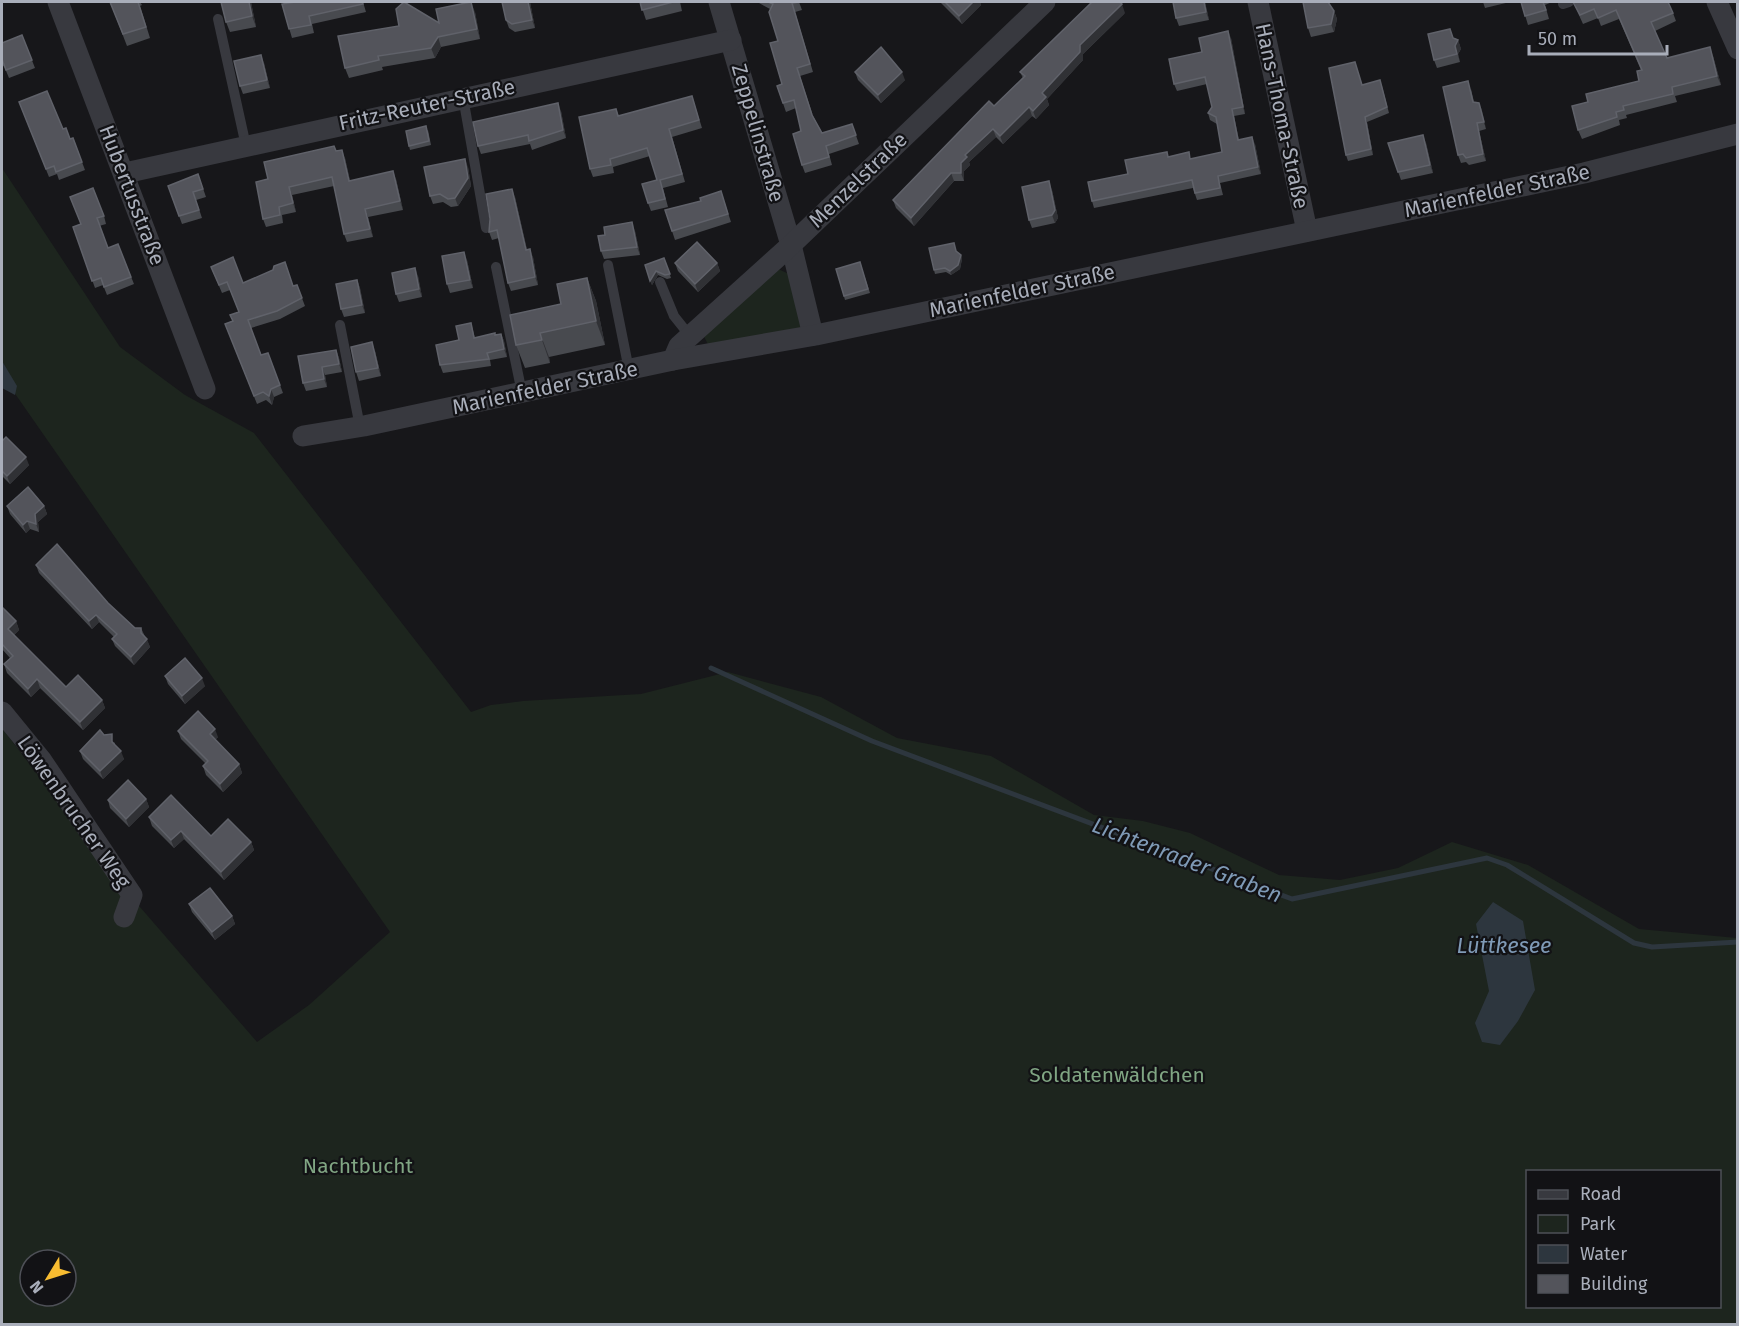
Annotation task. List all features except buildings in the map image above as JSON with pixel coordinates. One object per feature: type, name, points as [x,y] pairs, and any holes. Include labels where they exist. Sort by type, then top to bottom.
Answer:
[{"type":"street","name":"Hubertusstraße","points":[[58,2],[205,389]]},
{"type":"street","name":"Zeppelinstraße","points":[[719,2],[791,245],[813,335]]},
{"type":"street","name":"Menzelstraße","points":[[673,360],[679,346],[791,245],[1045,2]]},
{"type":"street","name":"Hans-Thoma-Straße","points":[[1258,2],[1307,231]]},
{"type":"street","points":[[1717,2],[1737,49]]},
{"type":"street","name":"Fritz-Reuter-Straße","points":[[124,173],[731,40]]},
{"type":"street","name":"Marienfelder Straße","points":[[303,436],[360,427],[673,360],[813,335],[1584,173],[1737,134]]},
{"type":"street","name":"Löwenbrucher Weg","points":[[2,712],[42,761],[132,896],[124,917]]},
{"type":"lane","points":[[219,19],[246,146]]},
{"type":"lane","points":[[463,97],[486,228]]},
{"type":"lane","points":[[608,265],[629,370]]},
{"type":"lane","points":[[496,267],[522,393]]},
{"type":"lane","points":[[660,282],[674,316],[690,336]]},
{"type":"lane","points":[[340,325],[360,427]]},
{"type":"green space","points":[[2,168],[120,347],[185,395],[254,433],[471,712],[491,705],[523,701],[641,694],[728,672],[821,697],[897,738],[991,756],[1094,815],[1143,821],[1190,833],[1279,875],[1340,880],[1398,868],[1452,842],[1528,865],[1639,929],[1737,938],[1737,1324],[2,1324],[2,728],[127,892],[257,1042],[309,1005],[390,932],[2,375]]},
{"type":"green space","points":[[776,268],[789,274],[803,330],[710,348],[702,333]]},
{"type":"water","points":[[2,361],[17,386],[15,395],[2,388]]},
{"type":"water","name":"Lüttkesee","points":[[1493,902],[1523,921],[1535,990],[1518,1021],[1500,1045],[1482,1042],[1475,1023],[1489,991],[1476,924]]},
{"type":"waterway","name":"Lichtenrader Graben","points":[[711,668],[872,741],[1292,899],[1487,858],[1507,865],[1634,943],[1652,947],[1738,942]]},
{"type":"park label","name":"Soldatenwäldchen","points":[[1117,1075]]},
{"type":"park label","name":"Nachtbucht","points":[[358,1166]]}]
